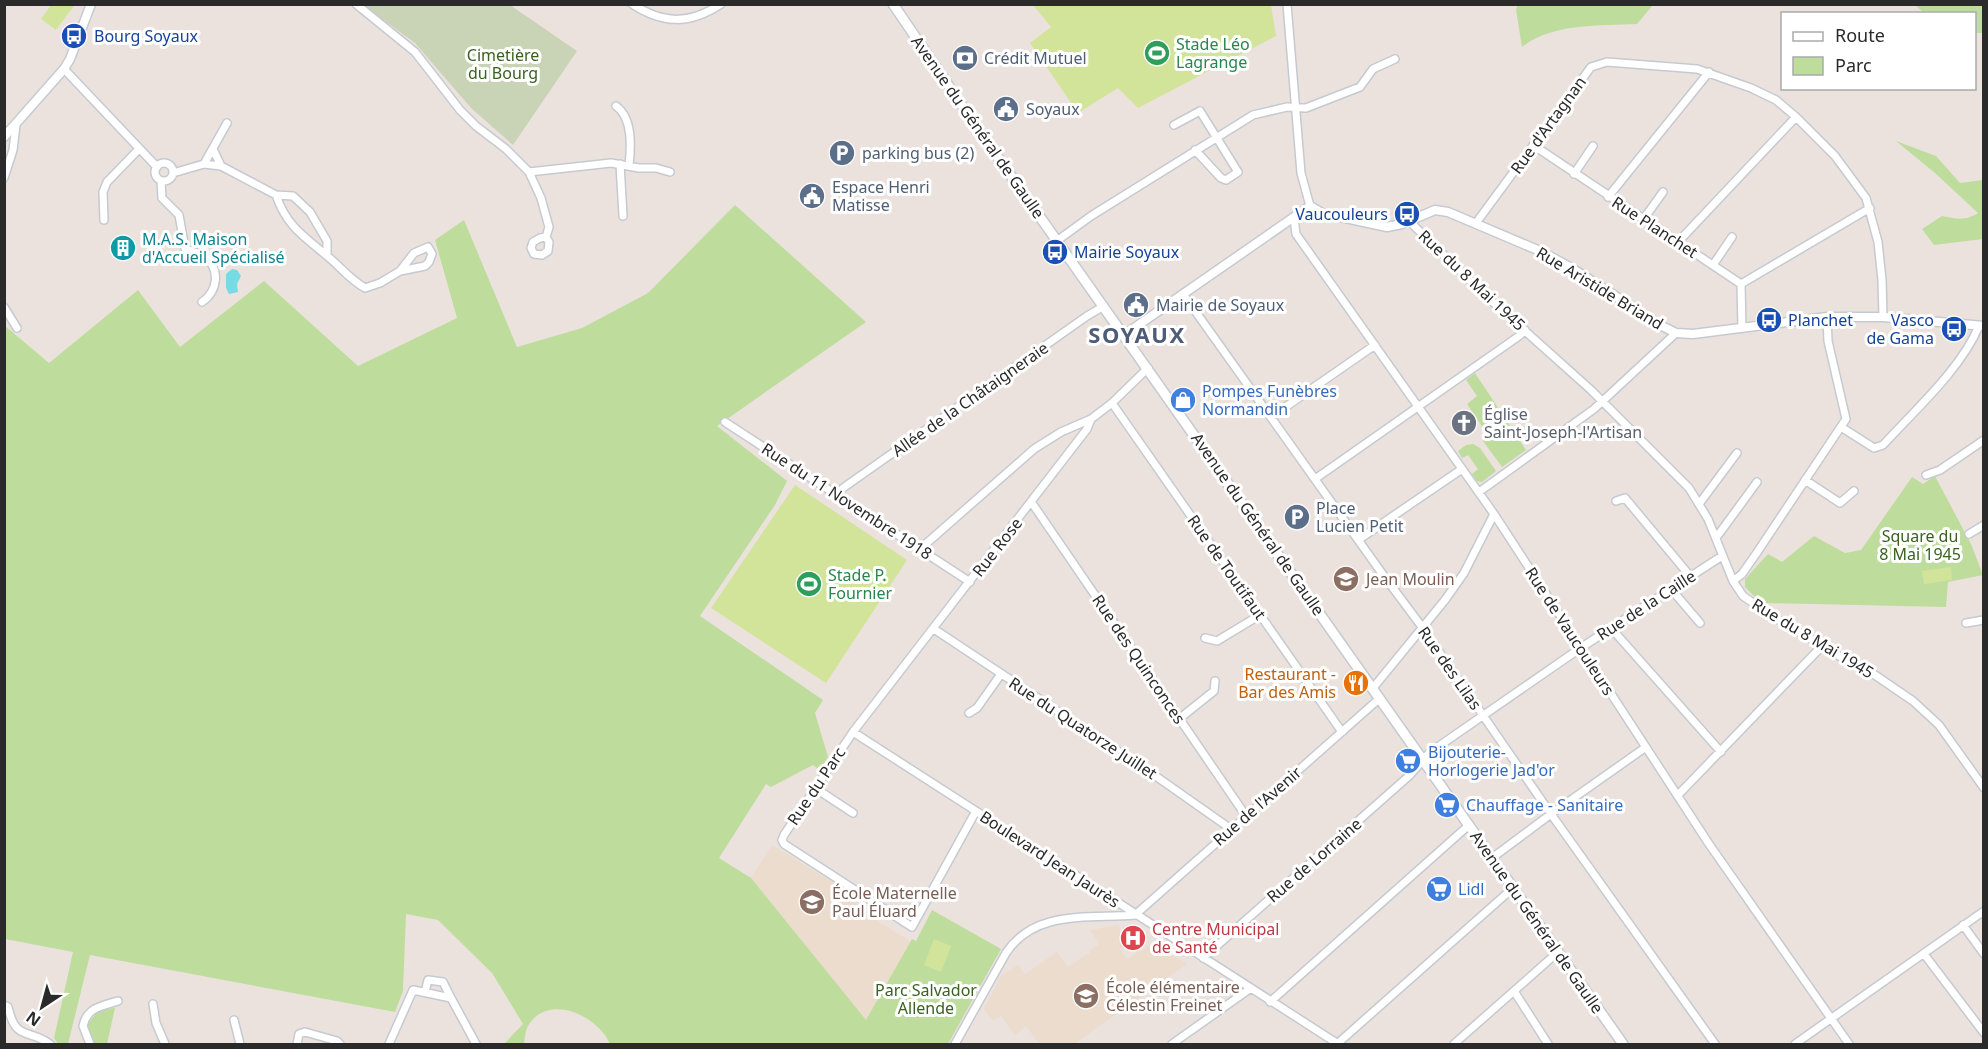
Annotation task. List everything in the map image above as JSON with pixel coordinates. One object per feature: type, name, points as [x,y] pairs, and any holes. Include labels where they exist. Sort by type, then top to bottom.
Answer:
[{"type":"main road","name":"Avenue du Général de Gaulle","points":[[893,4],[978,129],[1623,1044]]},
{"type":"street","points":[[4,137],[64,69],[91,4]]},
{"type":"street","points":[[356,4],[415,52],[460,110],[529,172],[541,198],[549,227],[546,237]]},
{"type":"street","points":[[632,4],[651,15],[673,21],[704,14],[721,4]]},
{"type":"street","points":[[1124,335],[1310,206],[1301,173],[1287,4]]},
{"type":"street","points":[[1058,240],[1091,216],[1253,115],[1268,110],[1306,108],[1360,87],[1373,69],[1395,59]]},
{"type":"street","name":"Rue d'Artagnan","points":[[1476,223],[1590,68],[1607,62],[1697,69],[1751,88],[1776,100],[1796,117],[1848,172],[1866,198],[1878,242],[1882,280],[1882,317]]},
{"type":"street","points":[[64,69],[157,167]]},
{"type":"street","points":[[1608,197],[1709,72]]},
{"type":"street","points":[[616,106],[627,118],[629,166]]},
{"type":"street","points":[[1174,126],[1200,111],[1238,172],[1226,180],[1221,178],[1195,150]]},
{"type":"street","points":[[1678,242],[1796,117]]},
{"type":"street","points":[[204,164],[227,123]]},
{"type":"street","points":[[4,178],[14,150],[16,125]]},
{"type":"street","name":"Rue Planchet","points":[[1533,146],[1741,284]]},
{"type":"street","points":[[1574,174],[1593,146]]},
{"type":"street","points":[[104,220],[103,192],[107,182],[139,149]]},
{"type":"street","points":[[213,149],[221,166]]},
{"type":"street","points":[[174,173],[172,167],[167,163],[161,163],[157,167],[156,175],[161,181],[162,198],[179,215],[185,249],[202,255],[210,262],[215,273],[215,287],[210,296],[202,302]]},
{"type":"street","points":[[161,181],[169,180],[174,173],[204,164],[221,166],[276,195],[293,196],[310,212],[327,241],[327,255]]},
{"type":"street","points":[[529,172],[596,164],[620,164],[670,172]]},
{"type":"street","points":[[620,164],[623,216]]},
{"type":"street","points":[[1643,220],[1663,192]]},
{"type":"street","points":[[276,195],[280,207],[305,240],[327,255],[350,280],[364,288],[380,283],[400,271]]},
{"type":"street","name":"Rue Aristide Briand","points":[[1310,206],[1322,213],[1387,227],[1395,227],[1435,210],[1448,212],[1540,251],[1676,333],[1693,334],[1827,317],[1882,317],[1981,326]]},
{"type":"street","points":[[1742,328],[1741,284],[1870,208]]},
{"type":"street","name":"Rue de Vaucouleurs","points":[[1294,217],[1296,234],[1479,492],[1709,844],[1849,1044]]},
{"type":"street","name":"Rue du 8 Mai 1945","points":[[1409,221],[1486,296],[1602,402],[1689,488],[1716,538],[1733,581],[1743,596],[1772,616],[1872,673],[1913,701],[1939,725],[1983,788]]},
{"type":"street","points":[[1713,265],[1732,237]]},
{"type":"street","name":"Rue des Lilas","points":[[1183,294],[1422,627],[1714,1044]]},
{"type":"street","name":"Allée de la Châtaigneraie","points":[[838,495],[843,488],[965,401],[1104,306]]},
{"type":"street","points":[[4,307],[17,328]]},
{"type":"street","points":[[1733,581],[1742,574],[1846,419],[1828,341],[1827,317]]},
{"type":"street","points":[[1841,428],[1874,448],[1883,445],[1957,364],[1981,326]]},
{"type":"street","points":[[1315,479],[1525,330]]},
{"type":"street","points":[[1479,492],[1602,402],[1676,333]]},
{"type":"street","points":[[1271,417],[1375,345]]},
{"type":"street","name":"Rue Rose","points":[[853,732],[1032,503],[1088,429],[1091,419],[1112,403],[1140,373],[1148,368]]},
{"type":"street","name":"Rue de Toutifaut","points":[[1112,403],[1342,732]]},
{"type":"street","points":[[920,549],[1034,449],[1060,432],[1091,419]]},
{"type":"street","name":"Rue du 11 Novembre 1918","points":[[725,422],[970,582]]},
{"type":"street","points":[[1926,475],[1940,470],[1983,441]]},
{"type":"street","points":[[1699,504],[1737,453]]},
{"type":"street","points":[[1358,540],[1462,469]]},
{"type":"street","points":[[1805,480],[1840,503],[1854,491]]},
{"type":"street","points":[[1716,538],[1757,482]]},
{"type":"street","points":[[1616,501],[1625,498],[1690,576]]},
{"type":"street","name":"Rue des Quinconces","points":[[1032,503],[1246,816]]},
{"type":"street","points":[[1373,688],[1445,600],[1464,573],[1494,514]]},
{"type":"street","points":[[1969,534],[1983,525]]},
{"type":"street","name":"Rue de la Caille","points":[[1424,760],[1429,753],[1611,628],[1722,556]]},
{"type":"street","points":[[1671,589],[1700,623]]},
{"type":"street","points":[[1205,638],[1217,641],[1260,615]]},
{"type":"street","points":[[1966,623],[1983,620]]},
{"type":"street","name":"Rue du Quatorze Juillet","points":[[934,628],[1231,829]]},
{"type":"street","points":[[1611,628],[1721,752]]},
{"type":"street","points":[[1678,795],[1823,645]]},
{"type":"street","points":[[969,713],[977,708],[1001,674]]},
{"type":"street","points":[[1179,719],[1214,691],[1215,681]]},
{"type":"street","name":"Rue de l'Avenir","points":[[1135,915],[1380,698]]},
{"type":"street","name":"Rue du Parc","points":[[853,732],[782,840],[784,844],[912,927],[976,811]]},
{"type":"street","name":"Boulevard Jean Jaurès","points":[[853,732],[1338,1044]]},
{"type":"street","points":[[1492,858],[1646,747]]},
{"type":"street","name":"Rue de Lorraine","points":[[1203,958],[1410,775],[1424,760]]},
{"type":"street","points":[[815,788],[853,813]]},
{"type":"street","points":[[1270,1002],[1469,825]]},
{"type":"street","points":[[1338,1044],[1513,888]]},
{"type":"street","points":[[1795,1044],[1983,911]]},
{"type":"street","points":[[956,1044],[1006,953],[1015,941],[1029,929],[1060,919],[1135,915]]},
{"type":"street","points":[[1963,926],[1983,954]]},
{"type":"street","points":[[1454,1044],[1558,952]]},
{"type":"street","points":[[1924,954],[1983,1033]]},
{"type":"street","points":[[425,992],[428,980],[443,982],[476,1044]]},
{"type":"street","points":[[1172,1044],[1251,988]]},
{"type":"street","points":[[389,1044],[413,990],[451,998]]},
{"type":"street","points":[[1514,991],[1548,1044]]},
{"type":"street","points":[[90,1044],[83,1026],[86,1017],[99,1005],[118,1001]]},
{"type":"street","points":[[153,1004],[156,1023],[165,1044]]},
{"type":"street","points":[[4,1005],[8,1007],[11,1020],[18,1030],[50,1044]]},
{"type":"street","points":[[234,1020],[240,1044]]},
{"type":"street","points":[[297,1044],[299,1034],[305,1032],[337,1041],[340,1044]]},
{"type":"shaded area","points":[[772,845],[853,895],[858,908],[911,942],[866,1021],[751,878]]},
{"type":"shaded area","points":[[1119,925],[1123,946],[1120,949],[1127,959],[1136,953],[1132,948],[1135,946],[1140,952],[1152,943],[1187,964],[1074,1044],[1039,1044],[1026,1026],[1015,1035],[1001,1016],[993,1021],[984,1009],[1001,976],[1018,965],[1025,974],[1057,952],[1068,967],[1099,944],[1090,930]]},
{"type":"green space","points":[[1518,4],[1653,5],[1637,24],[1562,30],[1534,39],[1522,47],[1516,10]]},
{"type":"green space","points":[[51,5],[73,5],[56,30],[41,19]]},
{"type":"green space","name":"Cimetière du Bourg","points":[[363,5],[510,5],[577,51],[513,145],[471,108],[415,43]]},
{"type":"green space","points":[[1033,5],[1271,5],[1276,36],[1138,108],[1118,88],[1078,113],[1030,43],[1051,27]]},
{"type":"green space","points":[[1915,5],[1983,5],[1983,33],[1976,33],[1976,12],[1923,12]]},
{"type":"green space","points":[[1896,141],[1936,156],[1960,183],[1983,180],[1983,239],[1934,245],[1922,229],[1942,216],[1961,219],[1978,213]]},
{"type":"green space","name":"Parc Salvador Allende","points":[[735,205],[866,322],[717,426],[787,481],[775,505],[700,616],[823,700],[815,713],[828,757],[820,770],[813,765],[771,787],[766,784],[719,858],[751,878],[866,1020],[912,939],[916,941],[932,910],[1001,949],[948,1044],[610,1044],[604,1034],[584,1017],[560,1009],[537,1016],[527,1028],[524,1044],[504,1044],[523,1024],[492,973],[438,920],[406,914],[403,991],[395,1012],[90,955],[68,1044],[58,1044],[54,1038],[73,952],[5,939],[4,325],[49,363],[138,290],[180,347],[264,281],[358,366],[457,318],[435,240],[464,220],[517,347],[582,328],[648,293]]},
{"type":"green space","points":[[1475,373],[1526,450],[1502,467],[1483,441],[1486,432],[1467,404],[1477,396],[1466,380]]},
{"type":"green space","points":[[1473,444],[1480,448],[1496,471],[1482,482],[1477,481],[1472,474],[1478,469],[1468,455],[1462,458],[1458,451],[1466,445]]},
{"type":"green space","name":"Square du 8 Mai 1945","points":[[1935,476],[1971,544],[1983,575],[1948,582],[1946,607],[1761,603],[1745,587],[1745,579],[1768,554],[1782,562],[1814,536],[1845,553],[1861,550],[1912,477],[1923,484]]},
{"type":"green space","name":"Stade P. Fournier","points":[[795,485],[907,560],[826,683],[711,608]]},
{"type":"green space","points":[[1951,567],[1952,580],[1924,584],[1922,571]]},
{"type":"green space","points":[[934,939],[951,946],[941,972],[924,965]]},
{"type":"green space","points":[[115,1008],[107,1044],[94,1044],[85,1027],[100,1009]]},
{"type":"water","points":[[232,269],[237,270],[241,276],[237,284],[238,292],[229,294],[226,288],[226,274]]},
{"type":"place","name":"Bourg Soyaux","points":[[74,36]]},
{"type":"place","name":"Stade Léo Lagrange","points":[[1157,53]]},
{"type":"place","name":"Crédit Mutuel","points":[[965,58]]},
{"type":"place","name":"Soyaux","points":[[1006,109]]},
{"type":"place","name":"parking bus (2)","points":[[842,153]]},
{"type":"place","name":"Espace Henri Matisse","points":[[812,196]]},
{"type":"place","name":"Vaucouleurs","points":[[1407,214]]},
{"type":"place","name":"M.A.S. Maison d'Accueil Spécialisé","points":[[123,248]]},
{"type":"place","name":"Mairie Soyaux","points":[[1055,252]]},
{"type":"place","name":"Mairie de Soyaux","points":[[1136,305]]},
{"type":"place","name":"Planchet","points":[[1769,320]]},
{"type":"place","name":"Vasco de Gama","points":[[1954,329]]},
{"type":"place","name":"Pompes Funèbres Normandin","points":[[1183,400]]},
{"type":"place","name":"Église Saint-Joseph-l'Artisan","points":[[1464,423]]},
{"type":"place","name":"Place Lucien Petit","points":[[1297,517]]},
{"type":"place","name":"Jean Moulin","points":[[1346,579]]},
{"type":"place","name":"Stade P. Fournier","points":[[809,584]]},
{"type":"place","name":"Restaurant - Bar des Amis","points":[[1356,683]]},
{"type":"place","name":"Bijouterie- Horlogerie Jad'or","points":[[1408,761]]},
{"type":"place","name":"Chauffage - Sanitaire","points":[[1447,805]]},
{"type":"place","name":"Lidl","points":[[1439,889]]},
{"type":"place","name":"École Maternelle Paul Éluard","points":[[812,902]]},
{"type":"place","name":"Centre Municipal de Santé","points":[[1133,938]]},
{"type":"place","name":"École élémentaire Célestin Freinet","points":[[1086,996]]},
{"type":"district","name":"SOYAUX","points":[[1137,335]]}]
